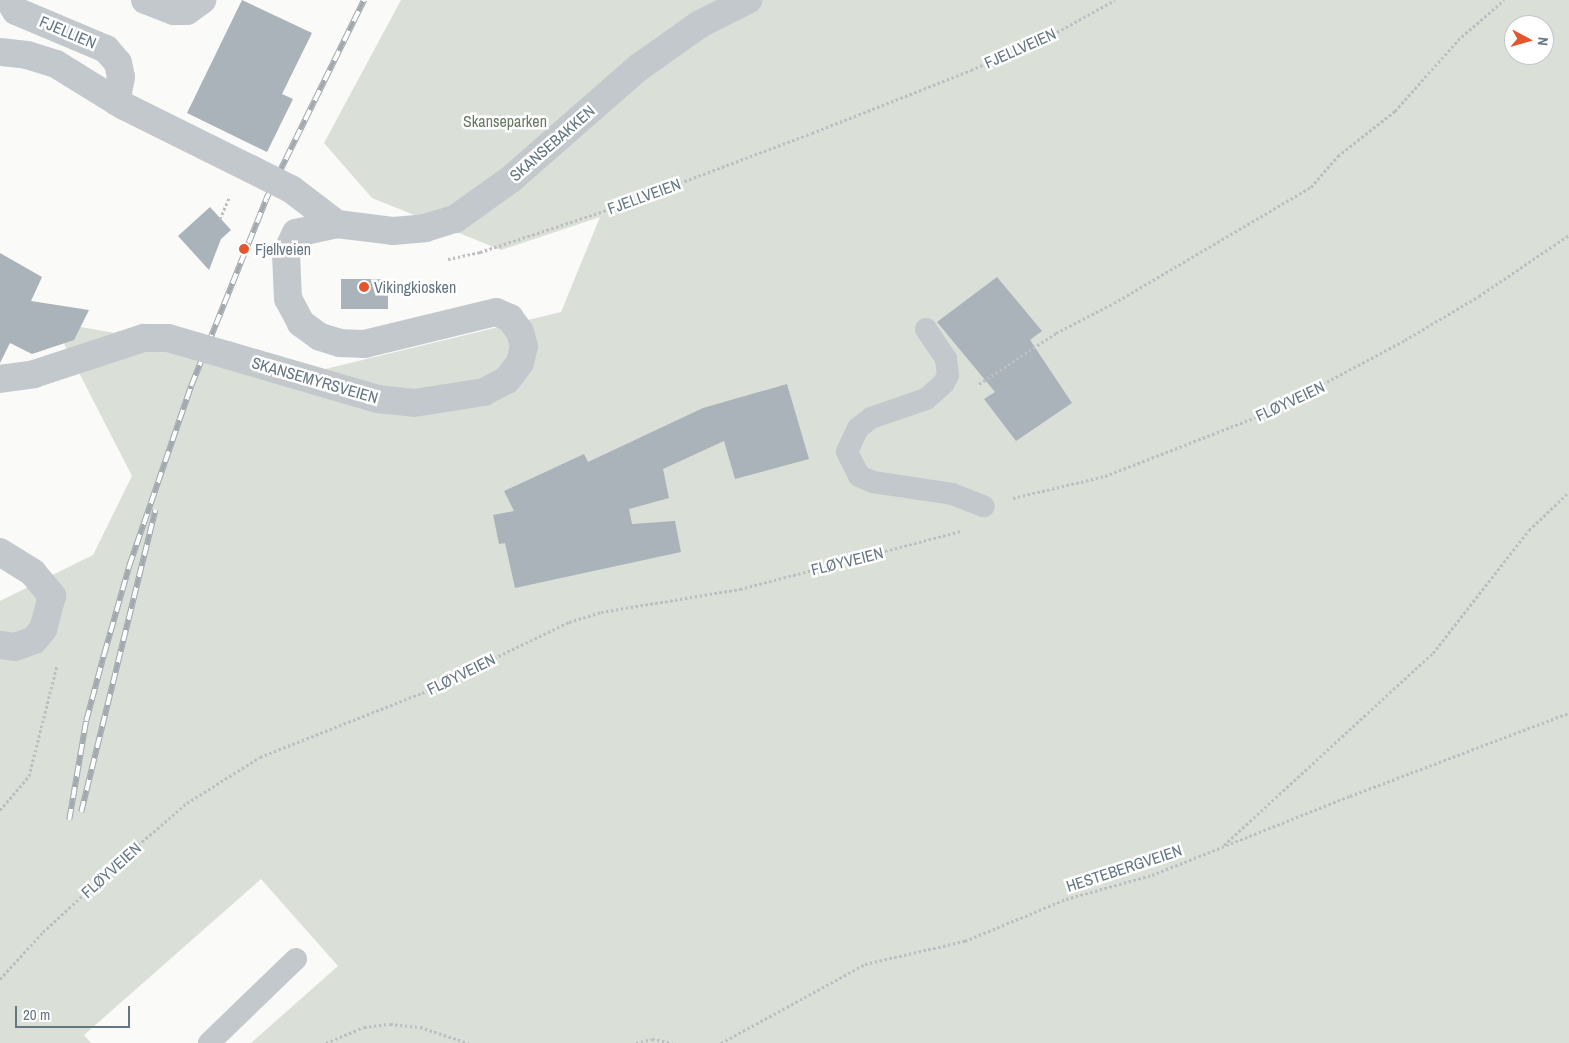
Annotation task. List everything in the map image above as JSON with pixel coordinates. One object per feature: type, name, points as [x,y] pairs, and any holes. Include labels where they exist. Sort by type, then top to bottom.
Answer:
[{"type":"street","name":"FJELLIEN","points":[[9,0],[16,11],[106,49],[118,63],[121,77],[116,102]]},
{"type":"street","points":[[145,0],[174,11],[187,11],[202,0]]},
{"type":"street","name":"SKANSEBAKKEN","points":[[337,224],[393,231],[425,228],[455,219],[511,179],[638,68],[700,24],[748,0]]},
{"type":"street","points":[[0,52],[27,55],[56,64],[116,102],[291,189],[337,224]]},
{"type":"street","name":"SKANSEMYRSVEIEN","points":[[0,379],[34,374],[144,338],[168,338],[377,399],[414,403],[484,392],[507,380],[520,363],[524,346],[520,332],[510,318],[496,312],[365,344],[340,344],[320,337],[301,323],[288,299],[286,254],[296,233],[337,224]]},
{"type":"street","points":[[0,552],[33,573],[52,596],[43,630],[34,640],[15,647],[0,645]]},
{"type":"lane","points":[[926,329],[946,359],[948,375],[944,383],[926,399],[871,418],[858,428],[847,452],[859,476],[873,482],[952,494],[984,506]]},
{"type":"lane","points":[[209,1043],[296,959]]},
{"type":"path","name":"FJELLVEIEN","points":[[446,260],[480,252],[619,206],[821,130],[972,70],[1057,32],[1115,0]]},
{"type":"path","points":[[944,383],[966,388],[980,384],[1056,333],[1114,303],[1311,187],[1338,156],[1395,110],[1458,40],[1504,0]]},
{"type":"path","name":"FLØYVEIEN","points":[[0,979],[43,932],[144,840],[187,804],[260,757],[422,693],[577,620],[601,612],[740,589],[934,539],[970,528],[983,517],[984,506],[1105,476],[1274,410],[1414,335],[1479,296],[1569,235]]},
{"type":"path","points":[[1222,847],[1433,653],[1529,530],[1569,492]]},
{"type":"path","points":[[0,810],[30,776],[57,675],[58,658]]},
{"type":"path","name":"HESTEBERGVEIEN","points":[[721,1043],[865,964],[964,941],[1066,899],[1152,875],[1569,713]]},
{"type":"path","points":[[326,1043],[364,1026],[390,1024],[420,1027],[468,1043]]},
{"type":"path","points":[[636,1043],[652,1039],[674,1043]]},
{"type":"green space","name":"Skanseparken","points":[[401,0],[1569,0],[1569,1043],[251,1043],[338,966],[261,879],[84,1035],[91,1043],[0,1043],[0,601],[93,555],[132,476],[53,322],[321,370],[561,312],[600,217],[501,250],[372,198],[324,143]]},
{"type":"building","points":[[242,0],[312,33],[282,94],[293,99],[267,152],[187,113]]},
{"type":"building","name":"Fjellveien","points":[[210,207],[231,230],[221,239],[209,270],[178,236]]},
{"type":"building","points":[[0,253],[42,277],[31,301],[89,310],[74,340],[32,354],[10,343],[0,363]]},
{"type":"building","points":[[997,277],[1042,331],[1030,340],[1072,403],[1016,441],[984,399],[995,392],[937,322]]},
{"type":"building","points":[[341,279],[388,279],[388,309],[341,309]]},
{"type":"building","points":[[787,384],[809,459],[735,479],[724,441],[663,469],[669,498],[629,509],[632,524],[675,521],[681,552],[515,588],[505,543],[499,544],[493,515],[514,511],[504,491],[584,454],[588,462],[703,408]]},
{"type":"railway","points":[[69,820],[86,721],[104,654],[129,566],[191,386],[266,199],[364,0]]},
{"type":"railway","points":[[81,812],[155,510]]},
{"type":"place","name":"Fjellveien","points":[[244,249]]},
{"type":"place","name":"Vikingkiosken","points":[[364,287]]}]
